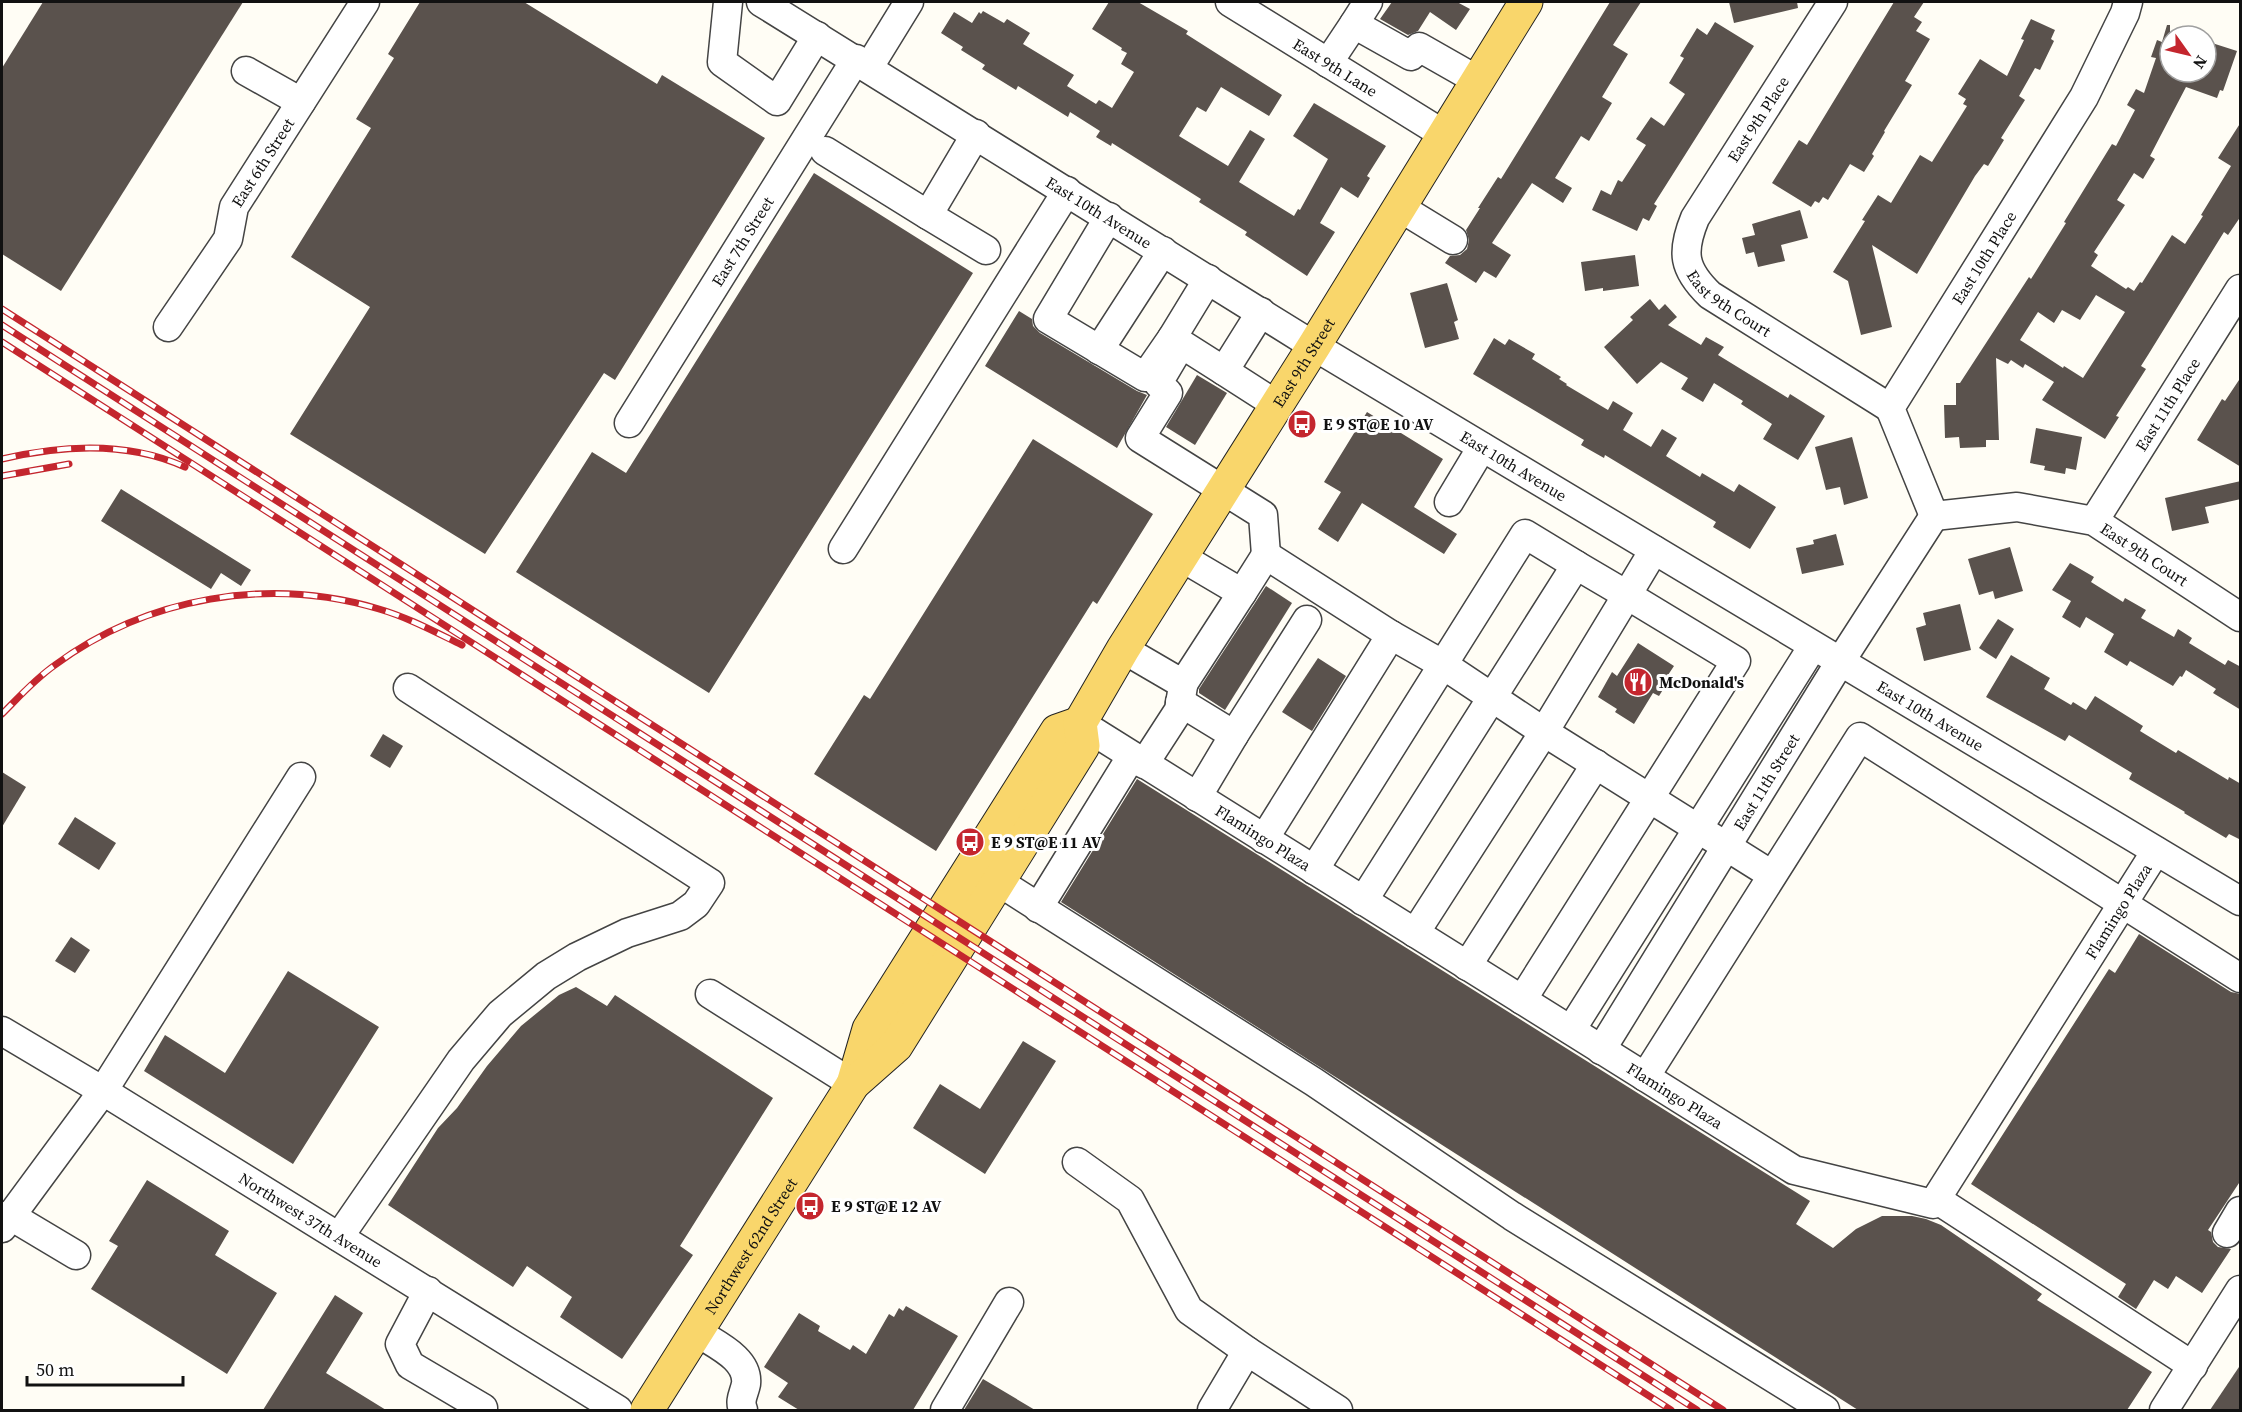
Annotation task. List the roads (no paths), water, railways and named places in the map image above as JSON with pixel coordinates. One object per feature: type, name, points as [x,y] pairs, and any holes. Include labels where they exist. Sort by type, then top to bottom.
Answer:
[{"type":"main road","name":"East 9th Street","points":[[943,943],[999,882],[1083,746],[1080,723],[1123,649],[1277,405],[1477,80],[1519,4]]},
{"type":"main road","points":[[943,943],[1057,731],[1080,723]]},
{"type":"main road","name":"Northwest 62nd Street","points":[[648,1410],[853,1084],[869,1029],[943,943]]},
{"type":"street","name":"East 6th Street","points":[[168,327],[209,243],[228,239],[234,207],[234,189],[300,102],[365,2]]},
{"type":"street","points":[[728,2],[722,62],[777,101],[817,36]]},
{"type":"street","name":"East 10th Avenue","points":[[761,2],[863,63],[1314,345],[2241,901]]},
{"type":"street","name":"East 7th Street","points":[[629,423],[863,63],[909,2]]},
{"type":"street","name":"East 9th Lane","points":[[1230,2],[1443,134]]},
{"type":"street","name":"East 9th Place","points":[[1687,238],[1695,218],[1833,2]]},
{"type":"street","name":"East 10th Place","points":[[1890,408],[2084,97],[2125,13],[2128,2]]},
{"type":"street","points":[[1328,63],[1361,13],[1411,56],[1419,47],[1477,80]]},
{"type":"street","points":[[246,71],[300,102]]},
{"type":"street","points":[[928,215],[976,134]]},
{"type":"street","points":[[825,151],[986,250]]},
{"type":"street","points":[[843,549],[1067,191]]},
{"type":"street","points":[[1399,207],[1453,240]]},
{"type":"street","points":[[1109,217],[1048,319],[1145,377],[1177,341]]},
{"type":"street","name":"East 9th Court","points":[[1687,238],[1685,257],[1694,280],[1710,295],[1890,408]]},
{"type":"street","points":[[1099,350],[1163,251]]},
{"type":"street","points":[[1038,908],[1138,760],[1179,710],[1181,693],[1266,555],[1263,515],[1140,438],[1168,393],[1158,383],[1208,279]]},
{"type":"street","name":"East 11th Place","points":[[2094,520],[2241,289]]},
{"type":"street","points":[[1224,372],[1261,312]]},
{"type":"street","points":[[1177,341],[1277,405]]},
{"type":"street","points":[[1890,408],[1934,516]]},
{"type":"street","points":[[1449,502],[1482,447]]},
{"type":"street","name":"East 9th Court","points":[[1934,516],[2017,507],[2094,520],[2241,616]]},
{"type":"street","name":"East 11th Street","points":[[1601,1050],[1840,662],[1934,516]]},
{"type":"street","points":[[1314,870],[1525,534],[1736,662],[1522,1000]]},
{"type":"street","points":[[1415,933],[1544,732],[1654,550]]},
{"type":"street","points":[[1266,555],[1442,664],[1544,732],[1772,875]]},
{"type":"street","points":[[1181,557],[1242,592]]},
{"type":"street","points":[[1363,901],[1576,565]]},
{"type":"street","points":[[1197,797],[1307,620]]},
{"type":"street","points":[[1264,839],[1392,635]]},
{"type":"street","points":[[1570,1030],[1813,646]]},
{"type":"street","points":[[1123,649],[1234,735]]},
{"type":"street","points":[[339,1238],[461,1060],[500,1014],[546,976],[577,957],[627,933],[680,916],[696,904],[710,883],[408,688]]},
{"type":"street","name":"Flamingo Plaza","points":[[1080,723],[1794,1170],[1933,1204],[2156,851]]},
{"type":"street","points":[[1645,1077],[1860,737],[2241,978]]},
{"type":"street","points":[[1467,966],[1596,764]]},
{"type":"street","points":[[76,1255],[5,1222],[103,1091],[302,777]]},
{"type":"street","points":[[999,882],[1314,1082],[1512,1216],[1825,1410]]},
{"type":"street","points":[[710,994],[853,1084]]},
{"type":"street","name":"Northwest 37th Avenue","points":[[2,1031],[103,1091],[618,1410]]},
{"type":"street","points":[[1077,1162],[1130,1200],[1189,1310],[1338,1410]]},
{"type":"street","points":[[1936,1199],[2193,1366]]},
{"type":"street","points":[[2164,1410],[2241,1290]]},
{"type":"street","points":[[428,1291],[400,1344],[410,1365],[483,1408]]},
{"type":"street","points":[[945,1410],[1009,1302]]},
{"type":"street","points":[[697,1332],[728,1353],[743,1368],[746,1376],[741,1403],[743,1410]]},
{"type":"street","points":[[1212,1410],[1247,1351]]},
{"type":"railway","points":[[2,309],[1723,1410]]},
{"type":"railway","points":[[2,325],[1697,1410]]},
{"type":"railway","points":[[2,342],[1671,1410]]},
{"type":"railway","points":[[2,459],[71,449],[118,449],[141,453],[185,467]]},
{"type":"railway","points":[[2,476],[69,464]]},
{"type":"railway","points":[[2,714],[48,670],[91,642],[129,623],[169,609],[210,599],[252,594],[295,594],[337,599],[389,612],[462,645]]},
{"type":"place","name":"E 9 ST@E 10 AV","points":[[1302,424]]},
{"type":"place","name":"McDonald's","points":[[1638,682]]},
{"type":"place","name":"E 9 ST@E 11 AV","points":[[970,842]]},
{"type":"place","name":"E 9 ST@E 12 AV","points":[[810,1206]]}]
